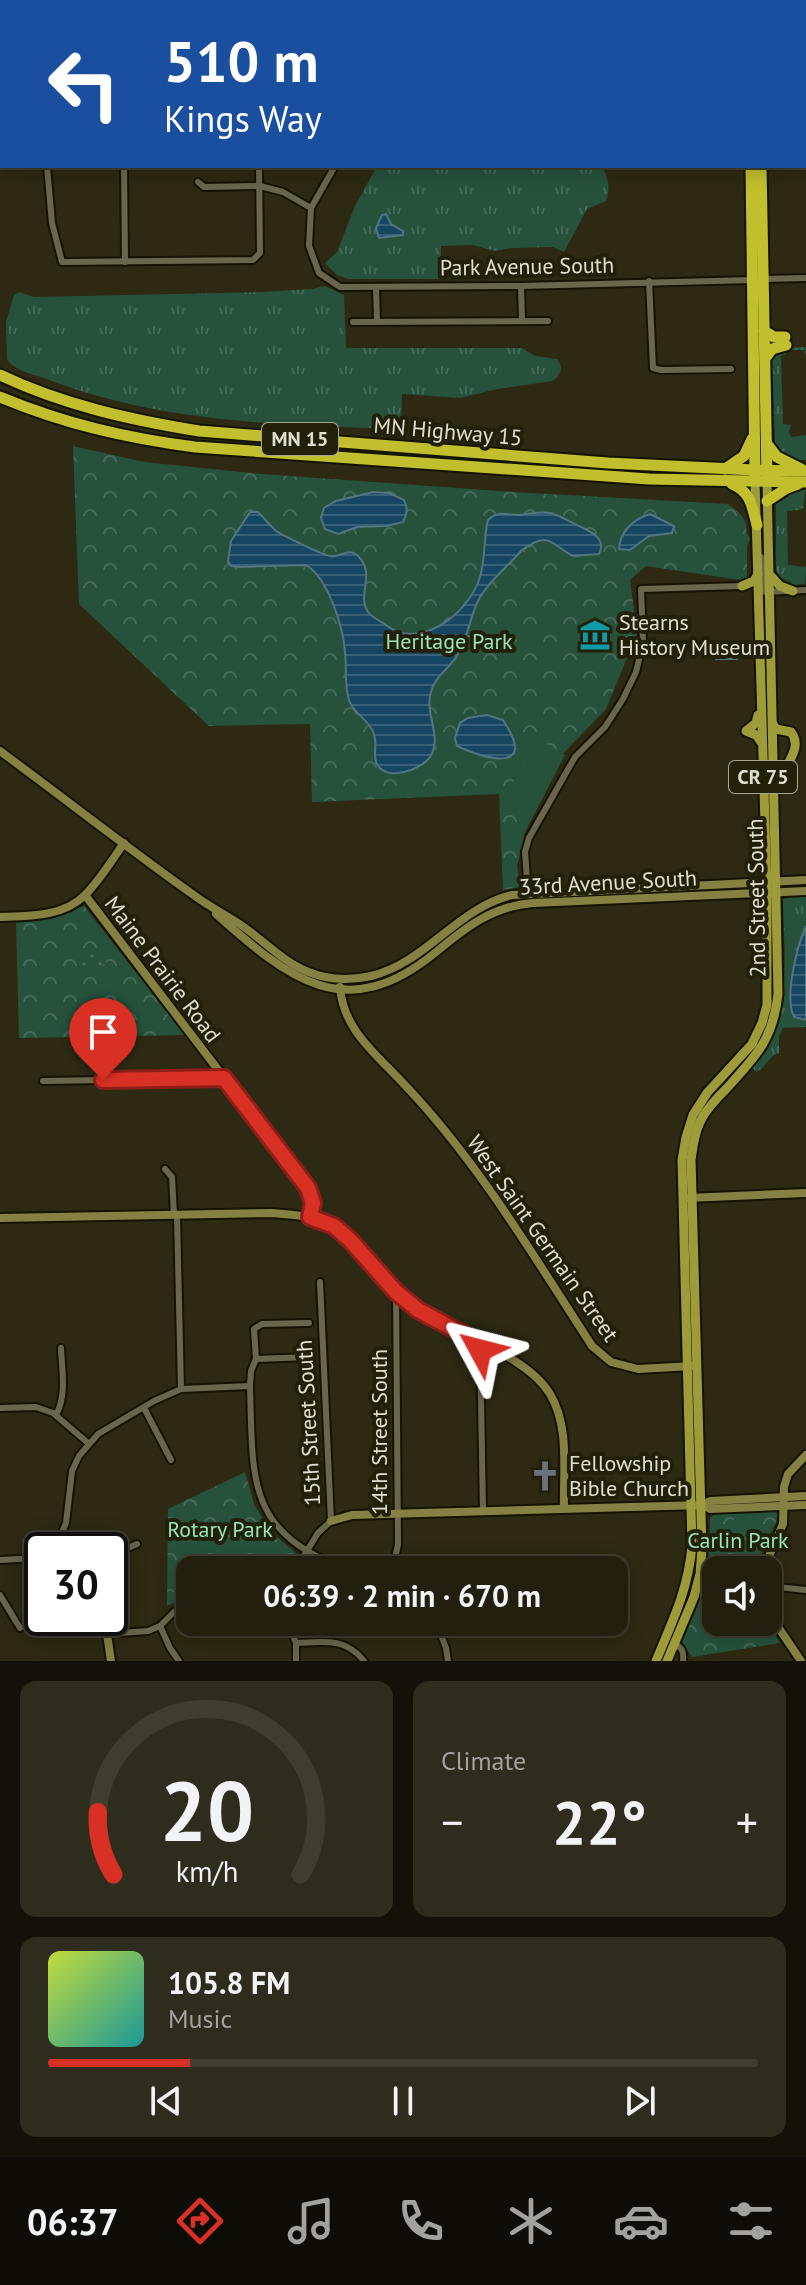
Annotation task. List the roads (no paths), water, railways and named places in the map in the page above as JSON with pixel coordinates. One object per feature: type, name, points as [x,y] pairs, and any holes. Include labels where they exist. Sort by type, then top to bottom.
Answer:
[{"type":"highway","name":"2nd Street South","points":[[751,168],[764,331],[766,442],[761,476]]},
{"type":"highway","name":"2nd Street South","points":[[761,168],[753,389],[754,435],[761,476]]},
{"type":"highway","points":[[764,331],[786,341],[772,349],[764,359]]},
{"type":"highway","name":"MN Highway 15","points":[[0,375],[65,401],[135,420],[199,431],[724,475]]},
{"type":"highway","name":"MN Highway 15","points":[[0,397],[60,420],[134,439],[195,447],[607,476],[805,476]]},
{"type":"highway","points":[[754,435],[744,456],[724,475],[748,494],[757,525]]},
{"type":"highway","points":[[766,442],[777,457],[805,476],[767,501]]},
{"type":"main road","name":"2nd Street South","points":[[761,476],[767,501],[769,569],[773,724],[768,744]]},
{"type":"main road","name":"2nd Street South","points":[[697,1505],[688,1198],[693,1145],[702,1118],[710,1106],[756,1056],[773,1027],[778,994],[768,744],[761,698],[757,525],[761,476]]},
{"type":"main road","points":[[769,569],[775,583],[793,591]]},
{"type":"main road","points":[[742,586],[754,581],[758,574]]},
{"type":"main road","points":[[742,586],[759,596]]},
{"type":"main road","points":[[761,698],[756,723],[746,731],[768,744],[779,737],[790,740],[785,770],[795,749],[796,739],[789,731],[776,729],[773,724]]},
{"type":"main road","name":"CR 75","points":[[667,1661],[694,1597],[700,1574],[697,1505]]},
{"type":"main road","name":"CR 75","points":[[656,1661],[683,1599],[690,1570],[697,1505]]},
{"type":"street","points":[[47,168],[52,223],[62,262],[253,260],[260,253],[259,168]]},
{"type":"street","points":[[124,168],[125,262]]},
{"type":"street","points":[[198,182],[204,187],[260,186],[283,192],[311,208],[334,168]]},
{"type":"street","name":"Park Avenue South","points":[[311,208],[309,246],[319,273],[340,287],[521,286],[806,278]]},
{"type":"street","points":[[649,281],[651,363],[654,370],[731,369]]},
{"type":"street","points":[[521,286],[522,321]]},
{"type":"street","points":[[376,287],[377,321]]},
{"type":"street","points":[[353,322],[548,321]]},
{"type":"street","points":[[757,547],[764,590],[769,593],[806,590]]},
{"type":"street","points":[[528,893],[525,852],[529,838],[575,757],[605,727],[636,672],[643,643],[641,589],[742,586]]},
{"type":"street","points":[[0,751],[198,898],[276,965],[308,982],[340,984]]},
{"type":"street","points":[[0,917],[62,910],[85,895],[124,843]]},
{"type":"street","name":"33rd Avenue South","points":[[340,984],[370,987],[397,979],[476,920],[504,907],[772,887],[806,880]]},
{"type":"street","name":"33rd Avenue South","points":[[340,984],[394,969],[473,910],[500,898],[528,893],[772,887],[806,891]]},
{"type":"street","name":"Maine Prairie Road","points":[[85,895],[308,1188],[313,1203],[310,1217]]},
{"type":"street","name":"West Saint Germain Street","points":[[340,984],[345,1013],[357,1034],[424,1105],[491,1190],[592,1346],[611,1362],[638,1369],[692,1366]]},
{"type":"street","points":[[43,1081],[224,1078]]},
{"type":"street","points":[[165,1169],[172,1177],[176,1215],[181,1389]]},
{"type":"street","points":[[688,1198],[806,1193]]},
{"type":"street","points":[[0,1218],[271,1213],[310,1217],[334,1226],[396,1292],[418,1310],[525,1367],[549,1393],[563,1432],[564,1508]]},
{"type":"street","name":"15th Street South","points":[[304,1556],[318,1533],[331,1521],[320,1282]]},
{"type":"street","name":"14th Street South","points":[[395,1556],[398,1545],[396,1292]]},
{"type":"street","points":[[309,1323],[262,1324],[254,1329],[256,1359],[250,1386],[254,1474],[261,1500],[278,1527],[306,1552],[315,1556]]},
{"type":"street","points":[[480,1343],[483,1512]]},
{"type":"street","points":[[56,1415],[63,1392],[61,1348]]},
{"type":"street","points":[[256,1359],[310,1357]]},
{"type":"street","points":[[63,1532],[72,1471],[88,1443],[98,1434],[181,1389],[250,1386]]},
{"type":"street","points":[[0,1408],[36,1407],[56,1415],[88,1443]]},
{"type":"street","points":[[144,1408],[171,1460]]},
{"type":"street","points":[[769,1556],[783,1524],[784,1487],[788,1474],[806,1455]]},
{"type":"street","points":[[331,1521],[352,1515],[564,1508],[697,1505],[710,1509],[806,1496]]},
{"type":"street","points":[[785,1501],[806,1505]]},
{"type":"street","points":[[128,1548],[137,1544]]},
{"type":"street","points":[[0,1560],[24,1559]]},
{"type":"street","points":[[782,1587],[806,1590]]},
{"type":"street","points":[[0,1595],[20,1628]]},
{"type":"street","points":[[128,1632],[148,1631],[160,1626],[176,1611]]},
{"type":"street","points":[[160,1626],[179,1661]]},
{"type":"street","points":[[782,1632],[800,1657]]},
{"type":"street","points":[[107,1636],[111,1661]]},
{"type":"street","points":[[293,1636],[296,1661]]},
{"type":"street","points":[[441,1636],[448,1661]]},
{"type":"street","points":[[296,1643],[339,1642],[356,1651],[364,1661]]},
{"type":"street","points":[[674,1643],[684,1653],[683,1661]]},
{"type":"water","points":[[386,214],[391,224],[403,231],[403,235],[379,238],[376,228],[382,215]]},
{"type":"water","points":[[373,492],[389,493],[404,500],[406,511],[403,522],[357,527],[338,534],[325,529],[321,518],[324,508],[336,501]]},
{"type":"water","points":[[250,512],[258,512],[278,532],[326,555],[351,552],[358,556],[366,570],[364,599],[369,613],[399,632],[412,634],[436,628],[467,602],[479,580],[488,520],[494,515],[551,513],[594,534],[601,548],[599,554],[573,556],[549,541],[539,541],[522,550],[492,581],[478,601],[459,652],[433,686],[429,700],[435,741],[430,757],[412,770],[395,773],[381,769],[377,764],[372,729],[349,700],[341,629],[327,591],[314,571],[306,565],[241,567],[231,566],[228,561],[231,541]]},
{"type":"water","points":[[650,514],[674,526],[672,533],[649,536],[630,550],[619,549],[628,527]]},
{"type":"water","points":[[743,647],[737,659],[716,659],[714,653],[717,649]]},
{"type":"water","points":[[487,715],[503,720],[515,748],[512,755],[494,758],[457,746],[455,738],[460,723],[468,718]]},
{"type":"water","points":[[806,926],[806,1020],[794,1017],[790,997],[796,958]]},
{"type":"place","name":"Stearns History Museum","points":[[595,635]]},
{"type":"place","name":"Fellowship Bible Church","points":[[545,1476]]},
{"type":"park label","name":"Heritage Park","points":[[449,641]]},
{"type":"park label","name":"Rotary Park","points":[[220,1529]]},
{"type":"park label","name":"Carlin Park","points":[[738,1540]]}]
